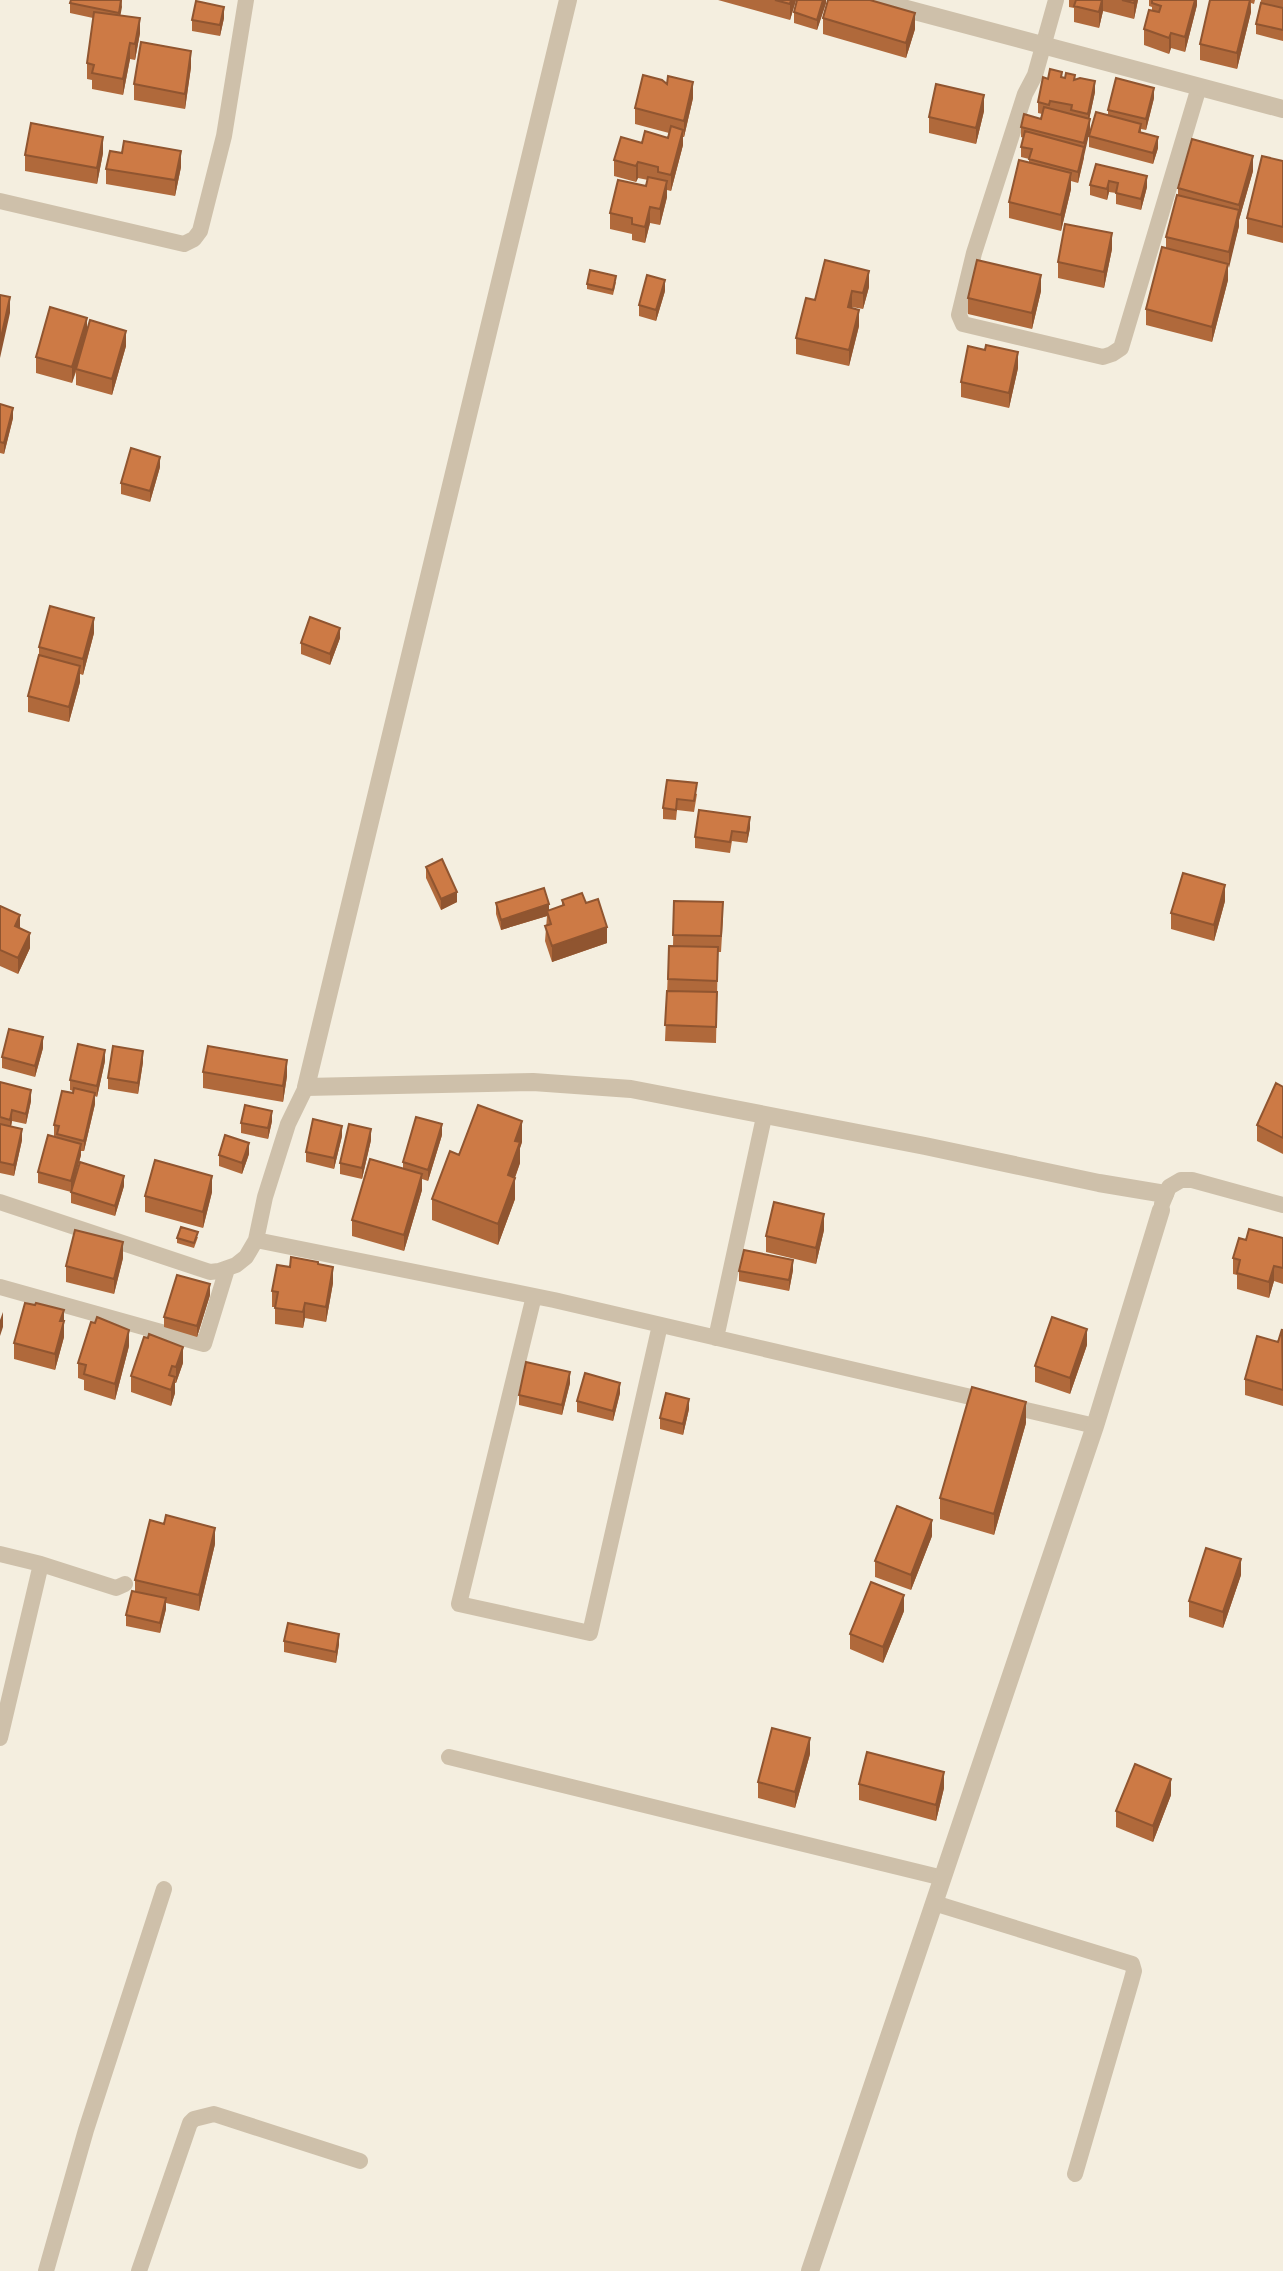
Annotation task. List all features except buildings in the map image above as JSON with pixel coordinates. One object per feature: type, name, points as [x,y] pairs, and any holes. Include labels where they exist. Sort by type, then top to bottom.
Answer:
[{"type":"street","points":[[0,201],[184,244],[194,239],[202,224],[224,136],[246,0]]},
{"type":"street","points":[[0,1202],[210,1272],[227,1269],[246,1257],[256,1240],[265,1197],[288,1124],[306,1087],[568,0]]},
{"type":"street","points":[[873,0],[897,3],[1283,109]]},
{"type":"street","points":[[1056,0],[1035,75],[1025,94],[974,253],[959,315],[962,324],[1102,357],[1121,348],[1199,87]]},
{"type":"street","points":[[306,1087],[533,1082],[631,1089],[764,1117],[925,1146],[1099,1183],[1163,1202]]},
{"type":"street","points":[[716,1338],[764,1117]]},
{"type":"street","points":[[810,2271],[1095,1426],[1163,1202],[1175,1183],[1192,1180],[1283,1205]]},
{"type":"street","points":[[256,1240],[534,1296],[1095,1426]]},
{"type":"street","points":[[0,1287],[204,1344],[227,1269]]},
{"type":"street","points":[[534,1296],[459,1604],[590,1633],[660,1325]]},
{"type":"street","points":[[0,1554],[116,1588],[125,1584]]},
{"type":"street","points":[[0,1738],[41,1564]]},
{"type":"street","points":[[449,1757],[943,1878]]},
{"type":"street","points":[[46,2271],[86,2130],[164,1889]]},
{"type":"street","points":[[934,1903],[1132,1964],[1132,1982],[1075,2174]]},
{"type":"street","points":[[139,2271],[190,2123],[194,2119],[214,2114],[360,2161]]}]
